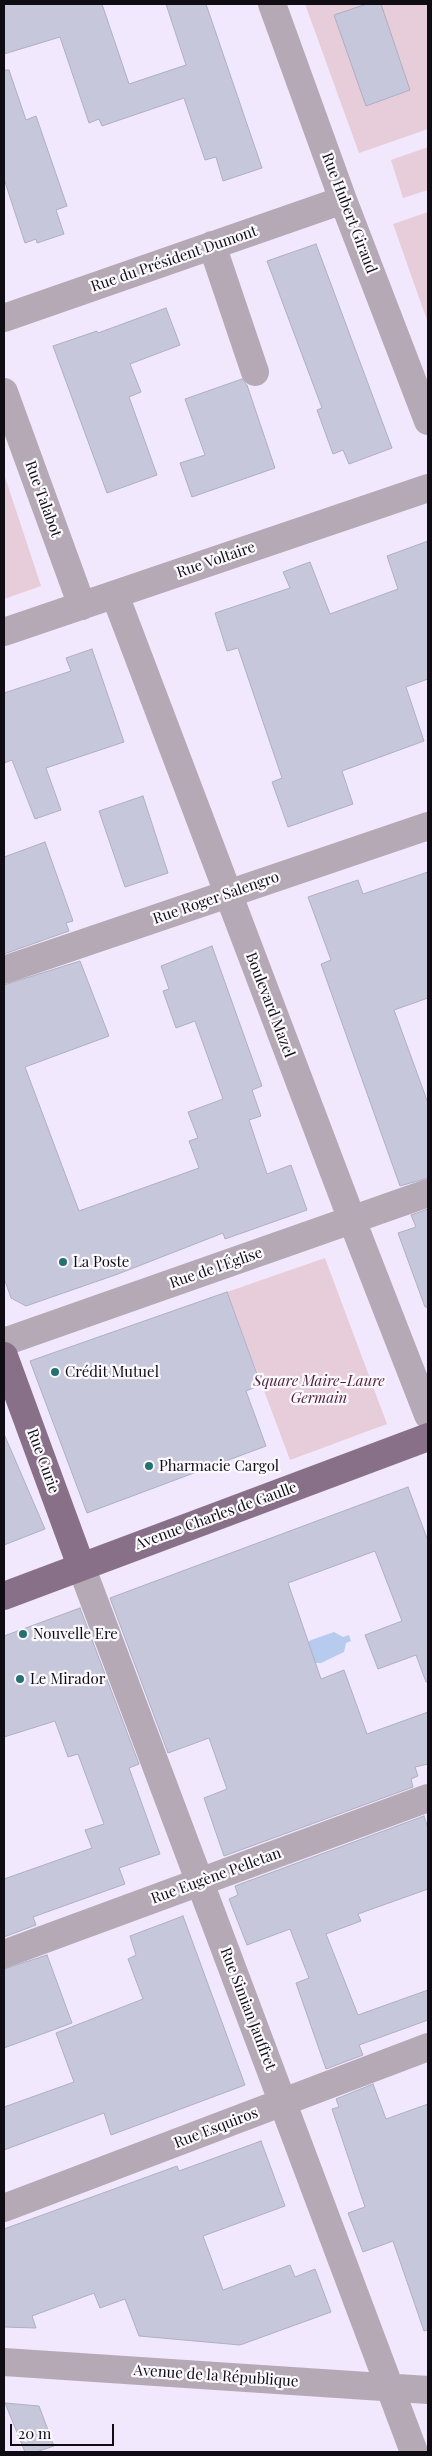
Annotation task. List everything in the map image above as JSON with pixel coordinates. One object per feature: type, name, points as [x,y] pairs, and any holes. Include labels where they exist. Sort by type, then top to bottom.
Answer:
[{"type":"main road","name":"Rue Curie","points":[[4,1356],[81,1566]]},
{"type":"main road","name":"Avenue Charles de Gaulle","points":[[4,1596],[428,1437]]},
{"type":"street","name":"Rue Hubert Giraud","points":[[272,4],[343,200],[428,421]]},
{"type":"street","name":"Rue du Président Dumont","points":[[4,318],[343,200]]},
{"type":"street","points":[[212,245],[255,372]]},
{"type":"street","name":"Rue Talabot","points":[[4,392],[82,606]]},
{"type":"street","name":"Rue Voltaire","points":[[4,632],[428,488]]},
{"type":"street","name":"Boulevard Mazel","points":[[115,595],[428,1415]]},
{"type":"street","name":"Rue Roger Salengro","points":[[4,970],[428,826]]},
{"type":"street","name":"Rue de l'Église","points":[[4,1342],[428,1193]]},
{"type":"street","name":"Rue Simian Jauffret","points":[[81,1566],[414,2452]]},
{"type":"street","name":"Rue Eugène Pelletan","points":[[4,1954],[428,1798]]},
{"type":"street","name":"Rue Esquiros","points":[[4,2208],[428,2047]]},
{"type":"street","name":"Avenue de la République","points":[[4,2362],[428,2390]]},
{"type":"street","points":[[423,2452],[428,2450]]},
{"type":"green space","points":[[305,4],[428,4],[428,129],[359,153]]},
{"type":"green space","points":[[428,147],[428,190],[403,198],[391,160]]},
{"type":"green space","points":[[428,212],[428,323],[393,224]]},
{"type":"green space","points":[[4,474],[41,586],[4,599]]},
{"type":"green space","name":"Square Maire-Laure Germain","points":[[325,1258],[387,1424],[290,1460],[227,1292]]},
{"type":"water","points":[[334,1632],[343,1637],[349,1635],[351,1641],[346,1643],[344,1652],[321,1663],[315,1663],[305,1645],[311,1640]]},
{"type":"building","points":[[4,4],[102,4],[129,84],[186,65],[166,4],[206,4],[262,168],[223,181],[216,157],[205,160],[184,98],[102,126],[99,119],[89,123],[60,37],[4,54]]},
{"type":"building","points":[[367,4],[381,4],[410,90],[366,106],[334,15]]},
{"type":"building","points":[[4,70],[9,70],[26,120],[36,116],[67,206],[56,210],[64,234],[37,243],[36,239],[25,243],[4,179]]},
{"type":"building","points":[[316,244],[392,448],[349,464],[343,450],[333,454],[317,410],[322,408],[267,261]]},
{"type":"building","points":[[166,308],[180,345],[130,364],[141,392],[129,397],[157,475],[107,493],[53,346],[97,331],[98,333]]},
{"type":"building","points":[[242,379],[247,385],[275,468],[192,497],[180,463],[205,455],[185,399]]},
{"type":"building","points":[[428,541],[428,679],[406,687],[424,741],[342,771],[353,804],[288,827],[272,782],[282,778],[238,648],[227,651],[215,613],[290,588],[283,572],[310,562],[330,614],[398,589],[387,556]]},
{"type":"building","points":[[92,649],[124,742],[46,768],[61,810],[35,819],[12,760],[4,763],[4,693],[71,671],[66,658]]},
{"type":"building","points":[[143,796],[168,873],[125,887],[99,811]]},
{"type":"building","points":[[45,842],[73,921],[66,923],[69,931],[4,954],[4,857]]},
{"type":"building","points":[[428,872],[428,998],[394,1010],[428,1103],[428,1178],[400,1186],[321,964],[331,960],[308,897],[358,880],[363,894]]},
{"type":"building","points":[[212,946],[262,1086],[252,1090],[261,1116],[249,1120],[267,1174],[291,1165],[307,1210],[225,1239],[223,1233],[118,1274],[26,1306],[11,1298],[4,1278],[4,985],[80,961],[109,1036],[25,1067],[79,1211],[199,1168],[189,1141],[198,1138],[188,1112],[223,1099],[195,1021],[176,1028],[163,991],[169,989],[161,966]]},
{"type":"building","points":[[428,1209],[428,1307],[425,1307],[398,1233],[416,1227],[411,1215]]},
{"type":"building","points":[[227,1292],[261,1385],[246,1391],[266,1446],[87,1513],[30,1361]]},
{"type":"building","points":[[4,1434],[45,1529],[4,1545]]},
{"type":"building","points":[[408,1487],[428,1541],[428,1682],[426,1682],[416,1655],[378,1669],[365,1635],[402,1621],[375,1551],[288,1583],[321,1679],[344,1670],[367,1734],[428,1712],[428,1764],[415,1767],[418,1776],[411,1779],[413,1787],[224,1856],[204,1798],[227,1789],[209,1738],[168,1753],[110,1598]]},
{"type":"building","points":[[80,1608],[139,1764],[129,1768],[160,1854],[119,1868],[125,1884],[33,1917],[36,1925],[4,1937],[4,1879],[92,1848],[85,1830],[104,1824],[78,1754],[68,1757],[55,1721],[4,1737],[4,1636]]},
{"type":"building","points":[[424,1816],[428,1828],[428,1889],[358,1914],[361,1921],[326,1934],[358,2015],[428,1990],[428,2020],[359,2045],[363,2055],[326,2069],[296,1983],[309,1978],[290,1929],[247,1945],[229,1899],[238,1895],[235,1886]]},
{"type":"building","points":[[183,1916],[245,2085],[111,2135],[104,2113],[4,2150],[4,2107],[74,2082],[56,2033],[143,1999],[128,1959],[136,1955],[130,1936]]},
{"type":"building","points":[[47,1955],[72,2023],[4,2048],[4,1969]]},
{"type":"building","points":[[373,2084],[386,2119],[428,2104],[428,2330],[424,2331],[393,2241],[363,2252],[348,2213],[365,2207],[332,2109],[339,2107],[336,2099]]},
{"type":"building","points":[[261,2141],[285,2206],[203,2236],[223,2290],[290,2265],[295,2277],[315,2269],[331,2312],[240,2345],[139,2336],[125,2299],[100,2308],[94,2293],[32,2316],[36,2328],[4,2327],[4,2229],[177,2166],[179,2171]]},
{"type":"building","points":[[5,2403],[39,2406],[54,2446],[36,2452],[25,2452]]},
{"type":"place","name":"La Poste","points":[[63,1262]]},
{"type":"place","name":"Crédit Mutuel","points":[[55,1372]]},
{"type":"place","name":"Pharmacie Cargol","points":[[149,1466]]},
{"type":"place","name":"Nouvelle Ere","points":[[23,1634]]},
{"type":"place","name":"Le Mirador","points":[[20,1679]]}]
